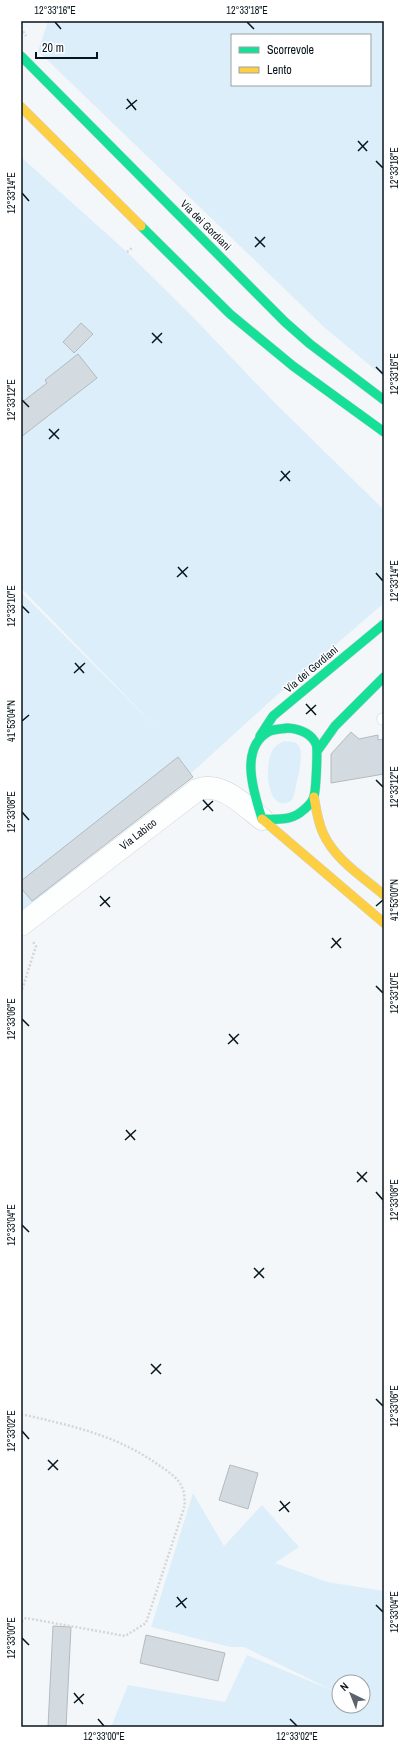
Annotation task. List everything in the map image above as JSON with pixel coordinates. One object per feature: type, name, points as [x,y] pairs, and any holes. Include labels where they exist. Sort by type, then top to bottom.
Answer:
[{"type":"street","name":"Via dei Gordiani","points":[[21,56],[285,322],[310,344],[384,400]]},
{"type":"street","points":[[21,107],[230,314],[275,352],[384,432]]},
{"type":"street","name":"Via dei Gordiani","points":[[259,737],[273,716],[384,624]]},
{"type":"street","points":[[318,750],[335,726],[384,677]]},
{"type":"street","points":[[384,895],[339,856],[326,839],[318,819],[314,797],[318,750],[315,742],[309,735],[293,728],[271,729],[259,737],[252,759],[251,777],[262,819],[384,923]]},
{"type":"street","name":"Via Labico","points":[[26,933],[197,790],[209,787],[225,792],[262,819]]},
{"type":"street","points":[[262,819],[284,819],[294,816],[306,808],[314,797]]},
{"type":"path","points":[[21,993],[36,946],[26,933]]},
{"type":"path","points":[[21,1414],[88,1430],[125,1444],[151,1459],[174,1476],[183,1489],[185,1505],[146,1623],[125,1636],[26,1618],[21,1622]]},
{"type":"shaded area","points":[[48,21],[384,21],[384,377],[325,328],[38,51]]},
{"type":"shaded area","points":[[21,157],[127,252],[189,313],[274,402],[384,510],[384,603],[267,704],[197,768],[21,913],[21,592],[162,733],[21,588]]},
{"type":"shaded area","points":[[284,741],[296,743],[301,752],[301,759],[294,795],[292,800],[284,803],[277,801],[272,794],[268,774],[271,753],[277,745]]},
{"type":"shaded area","points":[[193,1493],[224,1546],[262,1505],[299,1547],[275,1563],[327,1582],[384,1591],[384,1727],[111,1727],[128,1685],[225,1702],[247,1655],[331,1690],[331,1714],[371,1714],[371,1674],[331,1674],[331,1690],[244,1647],[230,1647],[151,1627]]},
{"type":"building","points":[[81,323],[93,334],[74,353],[63,342]]},
{"type":"building","points":[[78,354],[97,378],[21,437],[21,403],[47,383],[45,380]]},
{"type":"building","points":[[351,732],[359,739],[378,735],[378,740],[384,739],[384,774],[331,783],[331,754]]},
{"type":"building","points":[[178,757],[193,777],[32,901],[21,888],[21,881]]},
{"type":"building","points":[[230,1465],[258,1473],[248,1509],[219,1500]]},
{"type":"building","points":[[53,1626],[71,1627],[66,1727],[48,1727]]},
{"type":"building","points":[[146,1635],[225,1653],[218,1681],[140,1663]]},
{"type":"traffic: fast","points":[[21,56],[285,322],[310,344],[384,400]]},
{"type":"traffic: fast","points":[[141,226],[230,314],[293,366],[384,432]]},
{"type":"traffic: fast","points":[[260,736],[273,716],[384,624]]},
{"type":"traffic: fast","points":[[318,750],[335,726],[384,677]]},
{"type":"traffic: fast","points":[[288,728],[296,729],[308,734],[316,744],[317,753],[314,796],[309,805],[297,815],[282,819],[262,819],[255,797],[251,771],[251,759],[254,748],[260,738],[270,731],[288,728]]},
{"type":"traffic: slow","points":[[21,107],[141,226]]},
{"type":"traffic: slow","points":[[314,797],[317,815],[328,843],[342,860],[384,895]]},
{"type":"traffic: slow","points":[[262,819],[384,923]]}]
